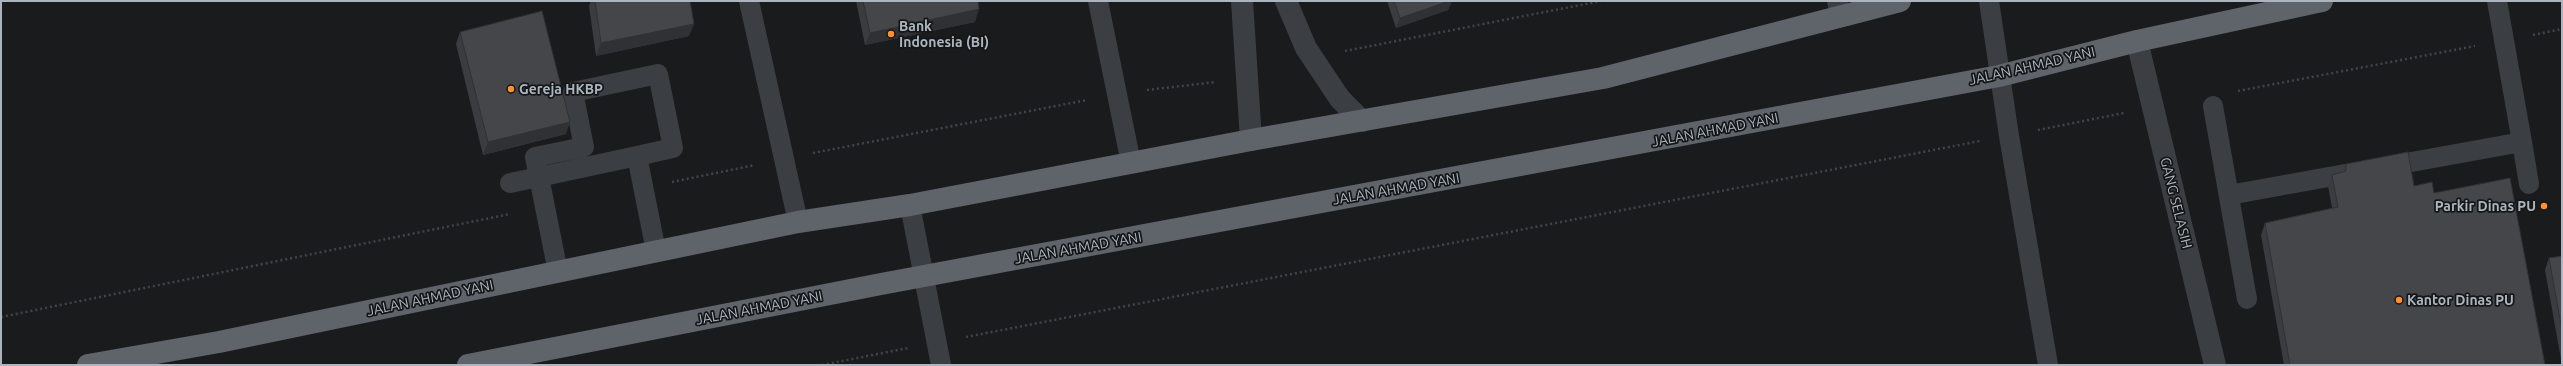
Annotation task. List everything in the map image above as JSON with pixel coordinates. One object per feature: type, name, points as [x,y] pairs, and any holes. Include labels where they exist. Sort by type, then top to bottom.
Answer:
[{"type":"highway","name":"JALAN AHMAD YANI","points":[[88,365],[219,342],[798,222],[910,205],[1251,140],[1603,78],[1838,9],[1900,1]]},
{"type":"highway","name":"JALAN AHMAD YANI","points":[[468,365],[491,363],[923,277],[1999,76],[2137,41],[2322,1]]},
{"type":"street","points":[[1242,1],[1251,140]]},
{"type":"street","points":[[1286,1],[1306,48],[1340,99],[1362,121]]},
{"type":"street","name":"GANG SELASIH","points":[[2137,41],[2215,365]]},
{"type":"lane","points":[[750,1],[798,222]]},
{"type":"lane","points":[[1098,1],[1131,163]]},
{"type":"lane","points":[[1989,1],[1999,76],[2048,365]]},
{"type":"lane","points":[[2496,1],[2529,184]]},
{"type":"lane","points":[[510,183],[539,177],[637,156],[673,148],[658,74],[573,92],[584,147],[535,157],[539,177],[558,272]]},
{"type":"lane","points":[[2213,106],[2247,299]]},
{"type":"lane","points":[[2229,195],[2522,142]]},
{"type":"lane","points":[[637,156],[656,251]]},
{"type":"lane","points":[[910,205],[941,365]]},
{"type":"path","points":[[1313,58],[1601,1]]},
{"type":"path","points":[[2531,35],[2562,29]]},
{"type":"path","points":[[2230,93],[2477,46]]},
{"type":"path","points":[[1117,94],[1247,78]]},
{"type":"path","points":[[822,365],[2153,108]]},
{"type":"building","name":"Gereja HKBP","points":[[595,1],[690,1],[694,24],[601,43]]},
{"type":"building","points":[[863,1],[978,1],[979,9],[870,33]]},
{"type":"building","points":[[1394,1],[1449,1],[1400,18]]},
{"type":"building","name":"Gereja HKBP","points":[[542,11],[570,122],[488,142],[460,32]]},
{"type":"building","name":"Kantor Dinas PU","points":[[2408,152],[2414,186],[2432,182],[2434,193],[2510,178],[2545,365],[2290,365],[2265,223],[2338,207],[2332,175],[2346,171],[2346,164]]},
{"type":"building","points":[[2562,256],[2562,330],[2549,258]]},
{"type":"place","name":"Bank Indonesia (BI)","points":[[891,34]]},
{"type":"place","name":"Gereja HKBP","points":[[511,89]]},
{"type":"place","name":"Parkir Dinas PU","points":[[2544,206]]},
{"type":"place","name":"Kantor Dinas PU","points":[[2399,300]]}]
